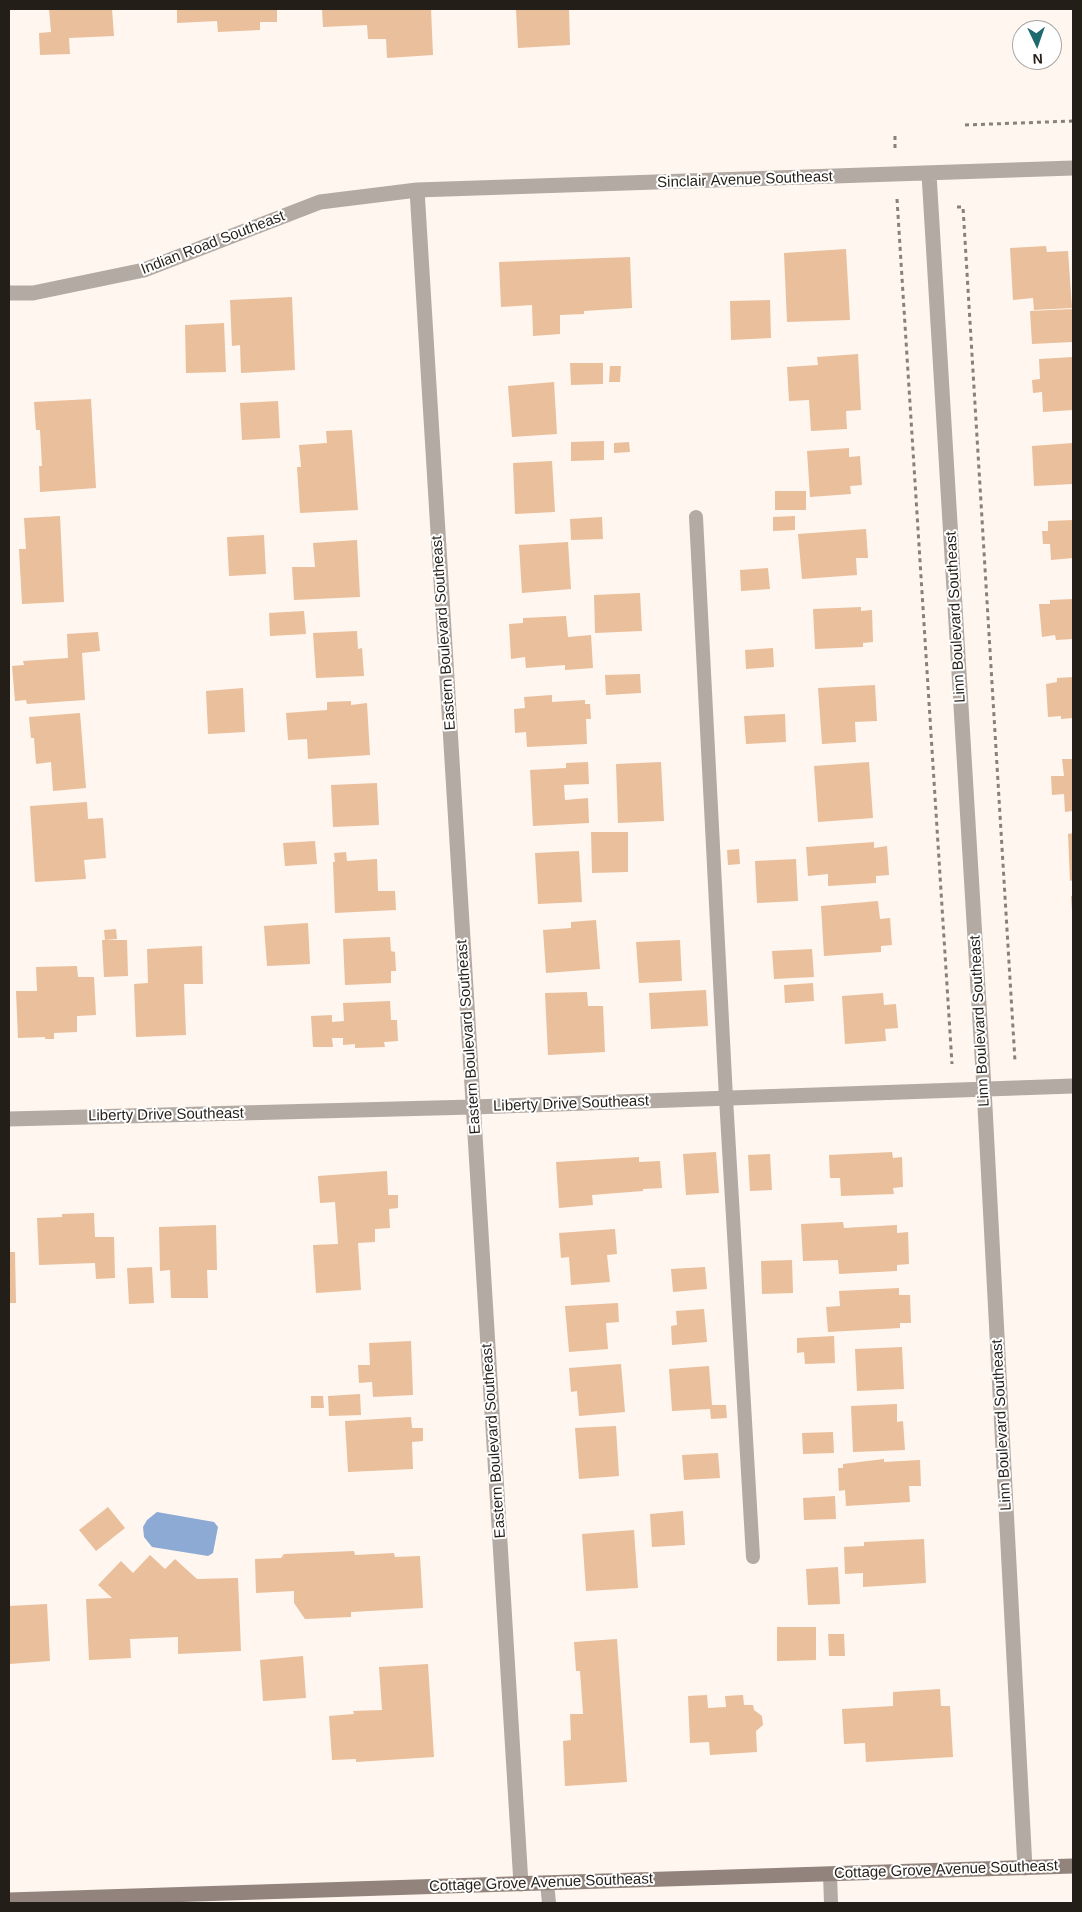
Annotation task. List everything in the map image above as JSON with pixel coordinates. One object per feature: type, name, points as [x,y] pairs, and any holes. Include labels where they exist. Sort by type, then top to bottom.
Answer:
[{"type":"main road","name":"Cottage Grove Avenue Southeast","points":[[9,1900],[1073,1866]]},
{"type":"street","name":"Sinclair Avenue Southeast","points":[[417,190],[1073,168]]},
{"type":"street","name":"Linn Boulevard Southeast","points":[[929,174],[984,1088],[1025,1868]]},
{"type":"street","name":"Indian Road Southeast","points":[[9,294],[33,292],[144,270],[320,202],[417,190]]},
{"type":"street","name":"Eastern Boulevard Southeast","points":[[417,190],[521,1884]]},
{"type":"street","name":"Liberty Drive Southeast","points":[[9,1119],[474,1107],[1073,1086]]},
{"type":"lane","points":[[696,517],[726,1098],[753,1557]]},
{"type":"lane","points":[[830,1874],[832,1903]]},
{"type":"lane","points":[[547,1883],[548,1903]]},
{"type":"path","points":[[965,125],[1073,121]]},
{"type":"path","points":[[894,136],[895,155]]},
{"type":"path","points":[[896,197],[952,1064]]},
{"type":"path","points":[[952,208],[963,207],[1015,1061]]},
{"type":"water","points":[[157,1512],[214,1522],[218,1527],[213,1553],[208,1556],[152,1547],[144,1537],[143,1527],[147,1520]]},
{"type":"building","points":[[49,9],[112,9],[114,36],[69,38],[70,54],[40,55],[39,33],[51,32]]},
{"type":"building","points":[[177,9],[277,9],[277,22],[260,22],[260,30],[218,32],[217,21],[177,23]]},
{"type":"building","points":[[322,9],[431,9],[433,55],[387,58],[386,39],[368,39],[367,25],[323,27]]},
{"type":"building","points":[[516,9],[569,9],[570,45],[518,48]]},
{"type":"building","points":[[1046,246],[1047,252],[1068,251],[1072,308],[1034,310],[1033,298],[1013,300],[1010,248]]},
{"type":"building","points":[[846,249],[850,320],[787,322],[784,253]]},
{"type":"building","points":[[630,257],[632,308],[584,311],[584,314],[560,315],[560,334],[533,336],[532,305],[501,307],[499,262]]},
{"type":"building","points":[[292,297],[295,370],[241,373],[240,345],[232,346],[230,300]]},
{"type":"building","points":[[770,300],[771,338],[731,340],[730,301]]},
{"type":"building","points":[[1073,309],[1073,342],[1032,344],[1030,311]]},
{"type":"building","points":[[224,323],[226,372],[186,373],[185,325]]},
{"type":"building","points":[[858,354],[861,410],[846,411],[847,429],[811,431],[809,400],[789,401],[787,367],[818,365],[817,357]]},
{"type":"building","points":[[1073,357],[1073,410],[1043,412],[1042,392],[1033,393],[1032,380],[1040,379],[1039,359]]},
{"type":"building","points":[[570,363],[603,363],[603,384],[571,385]]},
{"type":"building","points":[[610,366],[621,366],[620,382],[609,382]]},
{"type":"building","points":[[554,382],[557,434],[512,437],[508,386]]},
{"type":"building","points":[[91,399],[96,488],[40,492],[39,466],[42,466],[40,430],[36,430],[34,402]]},
{"type":"building","points":[[278,401],[280,438],[242,440],[240,403]]},
{"type":"building","points":[[352,430],[358,510],[300,513],[297,467],[301,467],[299,445],[327,443],[326,431]]},
{"type":"building","points":[[604,441],[604,460],[571,461],[571,442]]},
{"type":"building","points":[[629,442],[630,452],[614,453],[614,443]]},
{"type":"building","points":[[1073,443],[1073,484],[1034,486],[1032,446]]},
{"type":"building","points":[[849,448],[849,457],[860,456],[862,485],[850,486],[851,494],[810,497],[807,451]]},
{"type":"building","points":[[552,461],[555,512],[515,514],[513,463]]},
{"type":"building","points":[[775,491],[806,491],[806,510],[775,510]]},
{"type":"building","points":[[60,516],[64,602],[22,604],[19,549],[26,549],[24,518]]},
{"type":"building","points":[[795,516],[795,530],[773,531],[773,517]]},
{"type":"building","points":[[602,517],[603,539],[571,540],[570,519]]},
{"type":"building","points":[[1073,520],[1073,558],[1051,560],[1050,544],[1043,544],[1042,531],[1048,531],[1048,521]]},
{"type":"building","points":[[866,529],[868,558],[856,558],[857,575],[802,579],[798,534]]},
{"type":"building","points":[[264,535],[266,574],[229,576],[227,537]]},
{"type":"building","points":[[357,540],[360,597],[294,600],[292,567],[315,567],[313,543]]},
{"type":"building","points":[[568,542],[571,589],[522,593],[519,545]]},
{"type":"building","points":[[768,568],[770,589],[741,591],[740,570]]},
{"type":"building","points":[[640,593],[642,631],[595,633],[594,595]]},
{"type":"building","points":[[1073,599],[1073,639],[1056,640],[1055,635],[1042,637],[1039,604],[1050,604],[1050,600]]},
{"type":"building","points":[[861,607],[861,611],[872,610],[873,642],[863,643],[863,647],[815,649],[813,609]]},
{"type":"building","points":[[304,611],[306,634],[270,636],[269,613]]},
{"type":"building","points":[[566,616],[568,637],[591,635],[593,668],[565,670],[565,665],[526,668],[525,657],[511,659],[509,624],[523,623],[523,618]]},
{"type":"building","points":[[357,631],[358,649],[362,648],[364,676],[316,678],[313,633]]},
{"type":"building","points":[[98,632],[100,651],[82,653],[85,700],[27,704],[26,700],[15,701],[12,666],[24,665],[23,661],[68,658],[67,634]]},
{"type":"building","points":[[773,648],[774,667],[746,669],[745,650]]},
{"type":"building","points":[[640,674],[641,693],[606,695],[605,675]]},
{"type":"building","points":[[1073,677],[1073,718],[1061,719],[1061,716],[1048,717],[1046,684],[1057,682],[1057,678]]},
{"type":"building","points":[[875,685],[877,721],[855,722],[856,742],[822,744],[818,688]]},
{"type":"building","points":[[243,688],[245,732],[208,734],[206,691]]},
{"type":"building","points":[[552,695],[552,702],[585,700],[585,704],[590,704],[591,719],[586,719],[587,744],[527,747],[526,732],[515,733],[514,709],[525,708],[524,697]]},
{"type":"building","points":[[351,701],[351,705],[367,703],[370,755],[308,759],[307,739],[288,740],[286,713],[327,710],[327,702]]},
{"type":"building","points":[[80,713],[86,788],[53,791],[51,762],[36,764],[34,738],[31,738],[29,717]]},
{"type":"building","points":[[785,714],[786,742],[746,744],[744,716]]},
{"type":"building","points":[[1062,759],[1073,759],[1073,811],[1065,812],[1064,794],[1052,795],[1051,776],[1064,776]]},
{"type":"building","points":[[588,762],[589,784],[564,785],[565,800],[588,798],[589,823],[533,826],[530,770],[566,768],[566,763]]},
{"type":"building","points":[[661,762],[664,821],[618,823],[616,764]]},
{"type":"building","points":[[869,762],[873,818],[818,822],[814,766]]},
{"type":"building","points":[[377,783],[379,825],[333,827],[331,785]]},
{"type":"building","points":[[87,802],[88,819],[103,818],[106,858],[84,860],[86,879],[35,882],[30,806]]},
{"type":"building","points":[[591,832],[628,832],[628,872],[592,873]]},
{"type":"building","points":[[1073,833],[1073,880],[1070,881],[1068,834]]},
{"type":"building","points":[[315,841],[317,864],[285,866],[283,843]]},
{"type":"building","points":[[874,842],[874,848],[887,846],[889,875],[876,876],[876,883],[828,886],[828,874],[808,876],[806,847]]},
{"type":"building","points":[[739,849],[740,864],[728,865],[727,850]]},
{"type":"building","points":[[579,851],[582,902],[538,904],[535,853]]},
{"type":"building","points":[[346,852],[347,861],[377,859],[378,891],[395,891],[396,910],[335,913],[334,853]]},
{"type":"building","points":[[796,859],[798,901],[757,903],[755,861]]},
{"type":"building","points":[[1071,896],[1073,896],[1073,912],[1072,912]]},
{"type":"building","points":[[878,901],[880,919],[890,918],[892,945],[881,946],[881,952],[824,956],[821,906]]},
{"type":"building","points":[[596,920],[600,969],[546,973],[543,930],[571,928],[571,922]]},
{"type":"building","points":[[308,923],[310,964],[267,966],[264,926]]},
{"type":"building","points":[[116,929],[117,939],[105,940],[104,930]]},
{"type":"building","points":[[390,937],[391,951],[395,952],[396,971],[391,971],[391,983],[345,985],[343,939]]},
{"type":"building","points":[[102,940],[127,940],[128,976],[104,977]]},
{"type":"building","points":[[680,940],[682,981],[639,983],[636,942]]},
{"type":"building","points":[[202,946],[203,984],[184,984],[186,1035],[136,1037],[134,984],[148,983],[147,949]]},
{"type":"building","points":[[812,949],[814,977],[774,979],[772,951]]},
{"type":"building","points":[[77,966],[78,977],[94,977],[96,1015],[77,1016],[77,1032],[54,1033],[54,1039],[45,1039],[45,1037],[18,1038],[16,991],[37,991],[36,967]]},
{"type":"building","points":[[813,983],[814,1001],[785,1003],[784,985]]},
{"type":"building","points":[[706,990],[708,1026],[651,1029],[649,993]]},
{"type":"building","points":[[587,992],[588,1006],[603,1006],[605,1052],[548,1055],[545,993]]},
{"type":"building","points":[[883,993],[884,1005],[896,1004],[898,1028],[885,1029],[886,1041],[845,1044],[842,996]]},
{"type":"building","points":[[390,1001],[391,1020],[397,1020],[398,1041],[384,1042],[385,1047],[355,1048],[355,1044],[343,1045],[343,1038],[332,1038],[333,1047],[313,1047],[311,1016],[332,1015],[332,1022],[344,1021],[343,1003]]},
{"type":"building","points":[[716,1152],[719,1193],[686,1195],[683,1154]]},
{"type":"building","points":[[892,1152],[893,1158],[902,1157],[903,1187],[893,1188],[894,1194],[841,1196],[840,1178],[830,1178],[829,1155]]},
{"type":"building","points":[[770,1154],[772,1190],[750,1191],[748,1155]]},
{"type":"building","points":[[639,1157],[639,1162],[660,1161],[662,1188],[592,1195],[593,1205],[559,1208],[556,1162]]},
{"type":"building","points":[[387,1171],[388,1195],[398,1195],[398,1208],[389,1209],[390,1228],[375,1229],[375,1242],[358,1243],[361,1290],[316,1293],[313,1245],[338,1244],[335,1202],[320,1203],[318,1176]]},
{"type":"building","points":[[94,1213],[95,1237],[114,1237],[115,1278],[96,1279],[95,1263],[39,1265],[37,1218],[62,1217],[62,1214]]},
{"type":"building","points":[[843,1222],[844,1228],[897,1225],[897,1233],[908,1232],[909,1264],[897,1265],[897,1271],[839,1274],[838,1260],[803,1261],[801,1224]]},
{"type":"building","points":[[216,1225],[217,1270],[207,1270],[208,1298],[171,1298],[170,1270],[160,1271],[159,1227]]},
{"type":"building","points":[[615,1229],[617,1254],[607,1255],[610,1282],[571,1285],[569,1257],[561,1258],[559,1233]]},
{"type":"building","points":[[9,1252],[15,1252],[16,1303],[9,1303]]},
{"type":"building","points":[[792,1260],[793,1293],[762,1294],[761,1261]]},
{"type":"building","points":[[152,1267],[154,1303],[129,1304],[127,1268]]},
{"type":"building","points":[[705,1267],[707,1289],[673,1292],[671,1269]]},
{"type":"building","points":[[899,1288],[899,1295],[910,1295],[911,1323],[900,1323],[900,1328],[828,1332],[826,1307],[840,1306],[839,1291]]},
{"type":"building","points":[[618,1303],[619,1322],[606,1323],[608,1349],[569,1352],[565,1306]]},
{"type":"building","points":[[704,1309],[707,1342],[672,1345],[671,1326],[677,1325],[676,1311]]},
{"type":"building","points":[[834,1336],[835,1363],[805,1364],[804,1352],[797,1353],[797,1338]]},
{"type":"building","points":[[411,1341],[413,1395],[373,1397],[372,1382],[359,1383],[358,1365],[370,1365],[369,1343]]},
{"type":"building","points":[[902,1347],[904,1389],[857,1391],[855,1349]]},
{"type":"building","points":[[621,1364],[625,1412],[579,1416],[577,1391],[571,1392],[569,1368]]},
{"type":"building","points":[[709,1366],[712,1405],[726,1405],[727,1418],[711,1419],[710,1409],[672,1411],[669,1369]]},
{"type":"building","points":[[360,1394],[361,1415],[329,1416],[328,1396]]},
{"type":"building","points":[[311,1396],[323,1396],[324,1408],[311,1408]]},
{"type":"building","points":[[897,1404],[897,1422],[903,1421],[905,1450],[853,1452],[851,1406]]},
{"type":"building","points":[[411,1417],[412,1428],[423,1428],[423,1441],[412,1442],[413,1469],[348,1472],[345,1421]]},
{"type":"building","points":[[616,1426],[619,1476],[579,1479],[575,1428]]},
{"type":"building","points":[[833,1432],[834,1453],[803,1454],[802,1433]]},
{"type":"building","points":[[718,1453],[720,1478],[684,1480],[682,1455]]},
{"type":"building","points":[[884,1459],[884,1462],[920,1460],[921,1486],[909,1486],[910,1502],[846,1506],[845,1490],[839,1491],[838,1468],[843,1468],[843,1464]]},
{"type":"building","points":[[835,1496],[836,1519],[804,1520],[803,1498]]},
{"type":"building","points":[[108,1507],[125,1528],[96,1551],[79,1530]]},
{"type":"building","points":[[683,1511],[685,1545],[652,1547],[650,1514]]},
{"type":"building","points":[[634,1530],[638,1588],[586,1591],[582,1534]]},
{"type":"building","points":[[924,1539],[926,1583],[863,1587],[863,1573],[845,1574],[844,1547],[864,1546],[864,1542]]},
{"type":"building","points":[[354,1551],[355,1555],[394,1553],[395,1557],[420,1556],[423,1608],[351,1612],[351,1617],[305,1619],[294,1603],[294,1591],[256,1593],[255,1559],[281,1558],[284,1554]]},
{"type":"building","points":[[150,1555],[165,1569],[175,1559],[197,1579],[238,1578],[241,1651],[178,1654],[178,1637],[130,1639],[131,1658],[89,1660],[86,1599],[112,1598],[98,1585],[121,1561],[133,1573]]},
{"type":"building","points":[[838,1567],[840,1604],[808,1605],[806,1569]]},
{"type":"building","points":[[47,1604],[50,1661],[9,1664],[9,1606]]},
{"type":"building","points":[[777,1627],[816,1627],[816,1660],[777,1661]]},
{"type":"building","points":[[828,1634],[844,1634],[845,1656],[829,1656]]},
{"type":"building","points":[[617,1639],[627,1782],[565,1786],[563,1741],[571,1740],[570,1714],[583,1714],[580,1671],[576,1671],[574,1642]]},
{"type":"building","points":[[303,1656],[306,1698],[263,1701],[260,1660]]},
{"type":"building","points":[[428,1664],[434,1757],[356,1762],[356,1759],[332,1760],[329,1716],[354,1714],[353,1711],[382,1710],[379,1667]]},
{"type":"building","points":[[940,1689],[941,1706],[950,1706],[953,1757],[866,1762],[865,1743],[844,1744],[842,1709],[893,1706],[893,1692]]},
{"type":"building","points":[[707,1695],[708,1708],[726,1707],[725,1696],[743,1695],[744,1705],[753,1705],[754,1710],[762,1716],[763,1725],[756,1731],[757,1752],[710,1755],[709,1742],[690,1743],[688,1696]]}]
